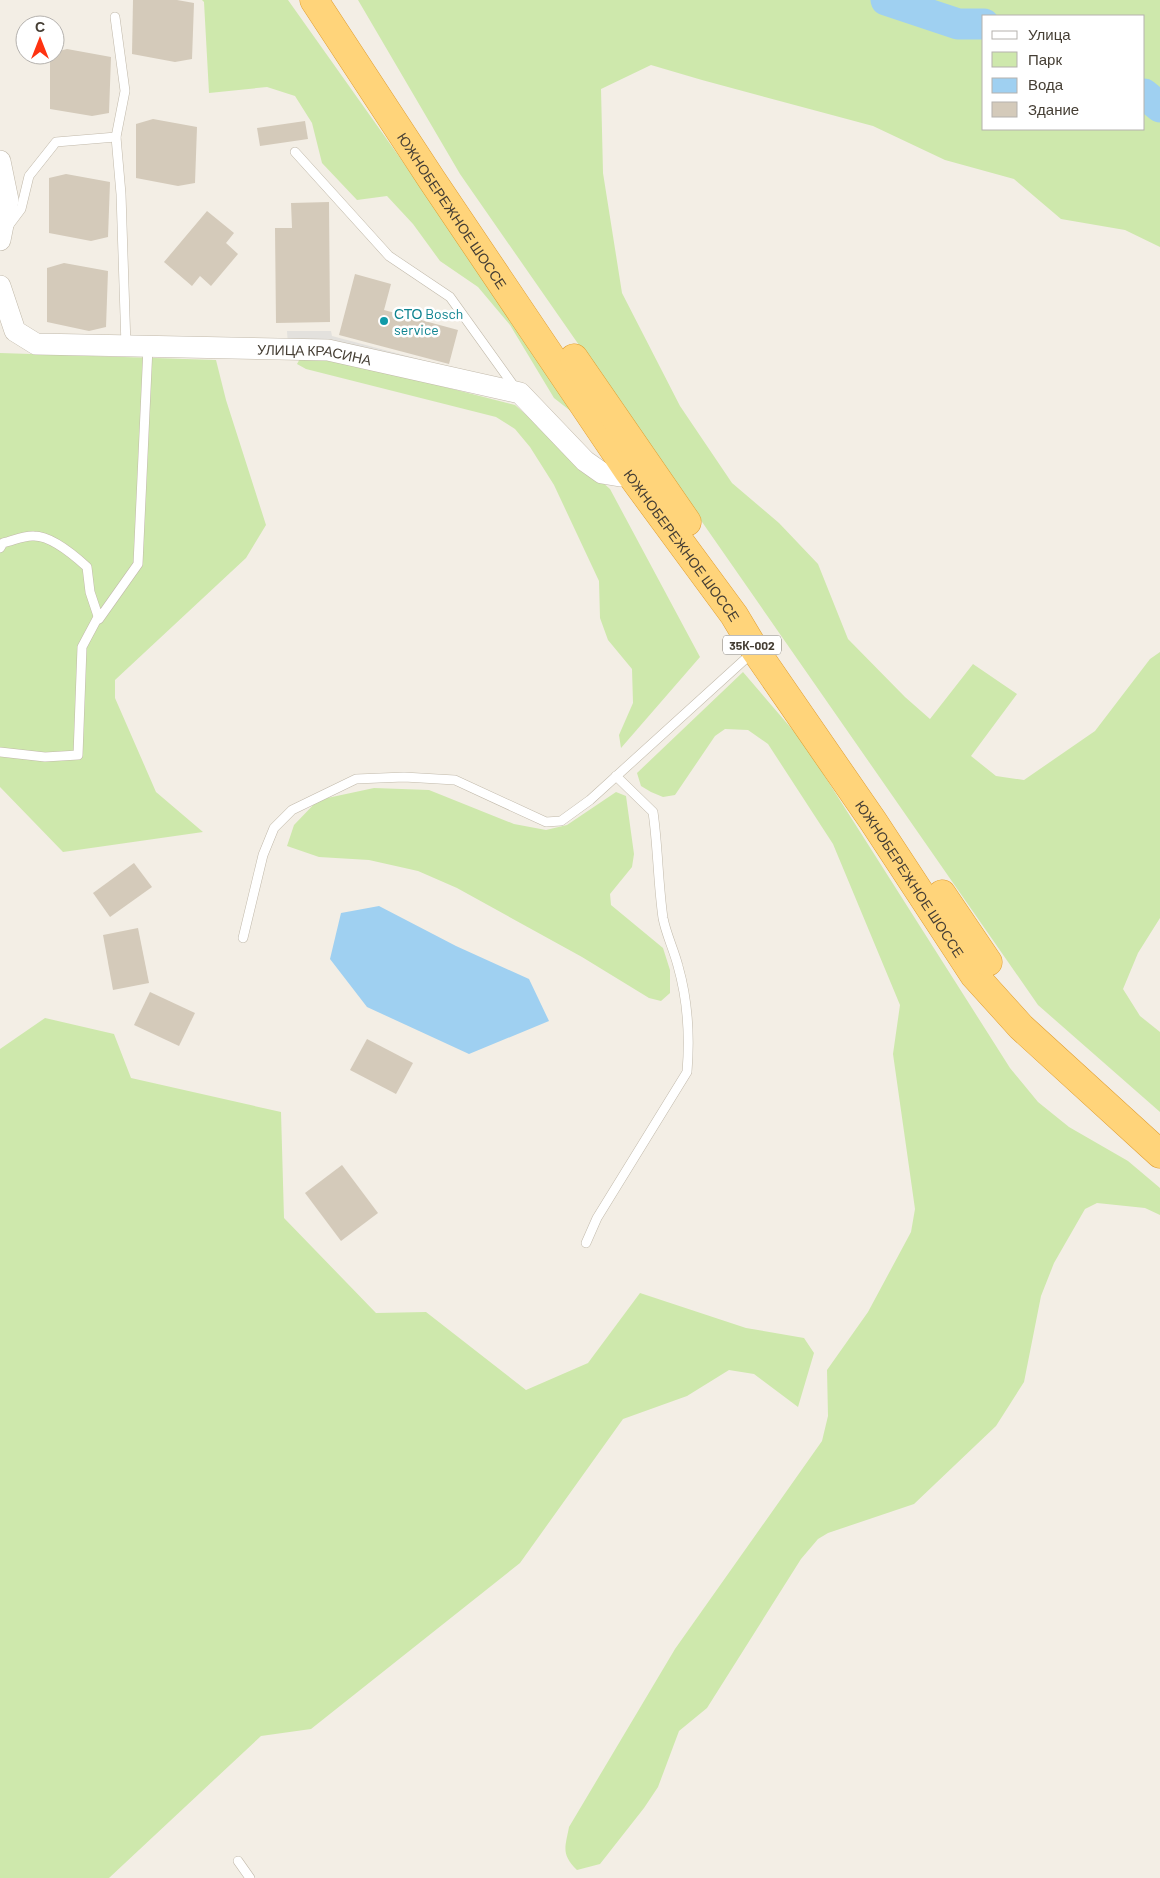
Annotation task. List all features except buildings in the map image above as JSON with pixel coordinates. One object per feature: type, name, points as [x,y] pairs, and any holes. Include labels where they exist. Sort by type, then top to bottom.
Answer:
[{"type":"highway","name":"ЮЖНОБЕРЕЖНОЕ ШОССЕ","points":[[323,2],[437,188],[638,468],[880,818],[974,975],[1021,1027],[1160,1154]]},
{"type":"highway","name":"ЮЖНОБЕРЕЖНОЕ ШОССЕ","points":[[638,468],[755,650],[992,968],[1039,1019],[1160,1130]]},
{"type":"street","points":[[0,161],[8,200],[0,238]]},
{"type":"street","name":"УЛИЦА КРАСИНА","points":[[0,286],[15,331],[36,344],[328,350],[520,393]]},
{"type":"street","points":[[520,393],[586,461],[602,473],[620,476],[638,468]]},
{"type":"lane","points":[[115,17],[124,91],[116,137],[121,194],[126,346]]},
{"type":"lane","points":[[0,238],[21,209],[29,176],[56,142],[116,137]]},
{"type":"lane","points":[[295,152],[389,256],[450,297],[520,393]]},
{"type":"lane","points":[[0,752],[45,756],[78,755],[82,647],[98,617],[99,619],[138,564],[148,346]]},
{"type":"lane","points":[[0,548],[3,543],[34,535],[68,551],[87,567],[90,592],[98,617]]},
{"type":"lane","points":[[243,938],[263,855],[274,828],[292,810],[356,779],[404,777],[455,780],[546,822],[561,821],[590,800],[755,650]]},
{"type":"lane","points":[[586,1242],[597,1218],[687,1072],[688,1012],[678,966],[664,920],[653,812],[616,776]]},
{"type":"lane","points":[[238,1861],[250,1878]]},
{"type":"green space","points":[[202,0],[288,0],[591,427],[554,398],[510,325],[478,287],[440,261],[413,224],[387,196],[357,200],[322,163],[312,123],[295,96],[267,87],[209,93],[204,2]]},
{"type":"green space","points":[[358,0],[1160,0],[1160,247],[1125,230],[1061,219],[1014,179],[945,160],[873,126],[651,65],[601,89],[603,173],[622,293],[680,406],[732,483],[779,523],[818,564],[848,639],[905,697],[930,719],[973,664],[1017,694],[971,756],[996,776],[1024,780],[1095,731],[1150,659],[1160,652],[1160,918],[1138,953],[1123,989],[1140,1016],[1160,1032],[1160,1112],[1038,1005],[460,174]]},
{"type":"green space","points":[[0,353],[216,360],[226,400],[266,525],[246,558],[115,680],[115,698],[156,792],[203,832],[63,852],[0,787]]},
{"type":"green space","points":[[303,353],[328,357],[515,405],[610,489],[700,657],[621,748],[619,735],[633,703],[632,669],[608,640],[600,618],[599,581],[554,485],[530,447],[515,429],[496,417],[306,369],[297,364]]},
{"type":"green space","points":[[743,672],[803,742],[1010,1068],[1038,1102],[1069,1127],[1128,1161],[1160,1188],[1160,1215],[1145,1208],[1097,1203],[1085,1209],[1054,1263],[1041,1296],[1024,1382],[996,1426],[914,1504],[828,1533],[818,1539],[801,1559],[707,1708],[679,1731],[658,1787],[644,1808],[600,1864],[577,1870],[566,1855],[566,1840],[569,1827],[675,1649],[822,1441],[828,1416],[827,1370],[868,1312],[911,1232],[915,1209],[893,1054],[900,1005],[833,844],[768,744],[748,730],[725,729],[715,736],[675,795],[663,797],[641,786],[637,773]]},
{"type":"green space","points":[[374,788],[429,790],[514,824],[546,830],[567,825],[616,792],[626,796],[634,854],[632,867],[610,894],[611,905],[663,948],[670,970],[670,993],[661,1001],[649,998],[582,957],[457,888],[418,871],[369,860],[319,857],[287,846],[294,825],[318,800]]},
{"type":"green space","points":[[45,1018],[114,1034],[131,1078],[281,1112],[284,1218],[376,1313],[426,1312],[526,1390],[588,1363],[640,1293],[746,1328],[804,1338],[814,1353],[798,1407],[754,1374],[729,1370],[687,1396],[623,1419],[520,1563],[311,1729],[261,1736],[109,1878],[0,1878],[0,1049]]},
{"type":"shaded area","points":[[287,331],[331,331],[332,336],[426,361],[424,368],[288,346]]},
{"type":"water","points":[[379,906],[456,946],[529,979],[549,1021],[469,1054],[367,1007],[330,959],[341,913]]},
{"type":"waterway","points":[[886,0],[958,24],[982,24]]},
{"type":"waterway","points":[[1145,95],[1160,107]]},
{"type":"place","name":"СТО Bosch service","points":[[384,321]]}]
